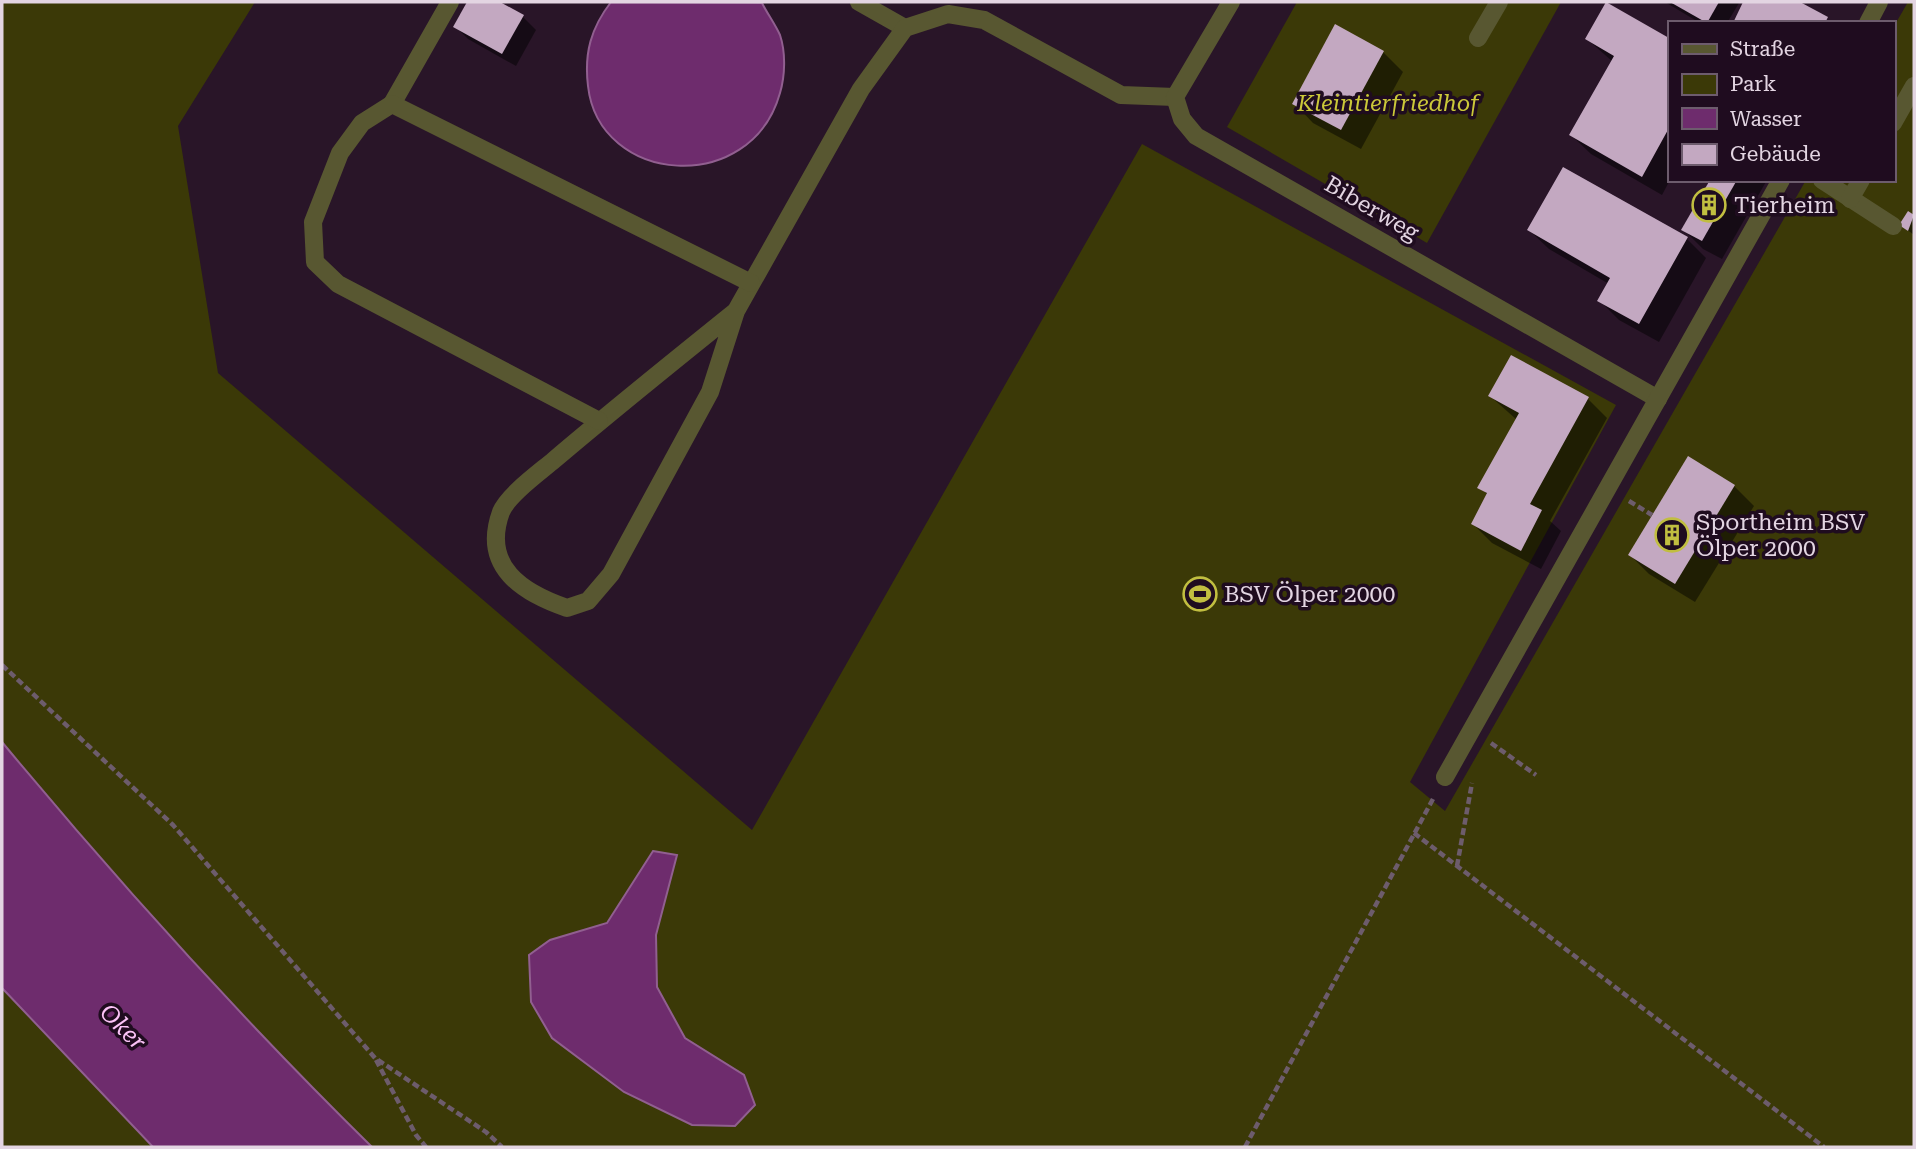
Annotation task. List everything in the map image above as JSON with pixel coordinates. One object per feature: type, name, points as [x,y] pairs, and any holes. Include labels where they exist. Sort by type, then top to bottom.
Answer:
[{"type":"street","points":[[450,2],[392,104],[362,123],[340,153],[313,222],[315,262],[338,284],[599,421]]},
{"type":"street","points":[[859,2],[905,28]]},
{"type":"street","points":[[736,311],[599,421],[524,486],[502,511],[498,543],[504,570],[521,587],[567,608],[588,601],[611,574],[710,392],[736,311],[861,89],[905,28],[942,8],[984,20],[1122,95],[1175,97],[1231,2]]},
{"type":"street","points":[[1478,38],[1499,2]]},
{"type":"street","points":[[1869,21],[1879,2]]},
{"type":"street","points":[[1895,119],[1914,86]]},
{"type":"street","name":"Biberweg","points":[[1175,97],[1182,119],[1196,136],[1658,399]]},
{"type":"street","points":[[392,104],[751,284]]},
{"type":"street","points":[[1445,776],[1780,182]]},
{"type":"street","points":[[1825,182],[1893,226]]},
{"type":"street","points":[[1850,198],[1860,182]]},
{"type":"path","points":[[2,665],[173,825],[375,1058],[416,1135],[426,1147]]},
{"type":"path","points":[[1472,729],[1536,775]]},
{"type":"path","points":[[1245,1147],[1445,776]]},
{"type":"path","points":[[1457,866],[1472,779]]},
{"type":"path","points":[[1414,833],[1824,1147]]},
{"type":"path","points":[[375,1058],[486,1132],[502,1147]]},
{"type":"green space","points":[[2,2],[255,2],[178,126],[218,373],[752,830],[1142,144],[1616,405],[1410,782],[1445,811],[1805,182],[1895,182],[1895,25],[1908,2],[1914,2],[1914,1147],[2,1147]]},
{"type":"green space","name":"Kleintierfriedhof","points":[[1297,2],[1561,2],[1427,243],[1227,127]]},
{"type":"water","points":[[611,2],[762,3],[780,35],[784,64],[780,93],[764,127],[739,150],[709,163],[677,166],[646,159],[619,143],[598,119],[587,74],[590,41],[598,21]]},
{"type":"water","name":"Oker","points":[[2,742],[182,949],[275,1049],[372,1147],[153,1147],[2,988]]},
{"type":"water","points":[[653,851],[677,855],[656,935],[657,987],[685,1038],[744,1075],[755,1105],[735,1126],[692,1125],[624,1092],[552,1038],[531,1002],[529,955],[550,940],[607,923]]},
{"type":"building","points":[[467,2],[500,2],[524,15],[502,54],[453,27]]},
{"type":"building","points":[[1606,2],[1668,37],[1668,130],[1642,177],[1569,135],[1614,56],[1585,39]]},
{"type":"building","points":[[1670,2],[1719,2],[1708,21]]},
{"type":"building","points":[[1743,2],[1800,2],[1828,17],[1826,21],[1734,21]]},
{"type":"building","points":[[1335,24],[1384,51],[1341,130],[1292,104]]},
{"type":"building","points":[[1563,167],[1688,237],[1639,324],[1597,301],[1610,278],[1527,230]]},
{"type":"building","name":"Tierheim","points":[[1709,182],[1736,182],[1702,241],[1681,230]]},
{"type":"building","points":[[1908,211],[1914,215],[1908,231],[1899,225]]},
{"type":"building","points":[[1511,355],[1589,397],[1530,504],[1542,510],[1521,551],[1471,524],[1487,493],[1477,488],[1519,413],[1488,396]]},
{"type":"building","name":"Sportheim BSV Ölper 2000","points":[[1688,456],[1735,485],[1675,584],[1628,555]]},
{"type":"place","name":"Tierheim","points":[[1709,205]]},
{"type":"place","name":"Sportheim BSV Ölper 2000","points":[[1672,535]]},
{"type":"place","name":"BSV Ölper 2000","points":[[1200,594]]}]
